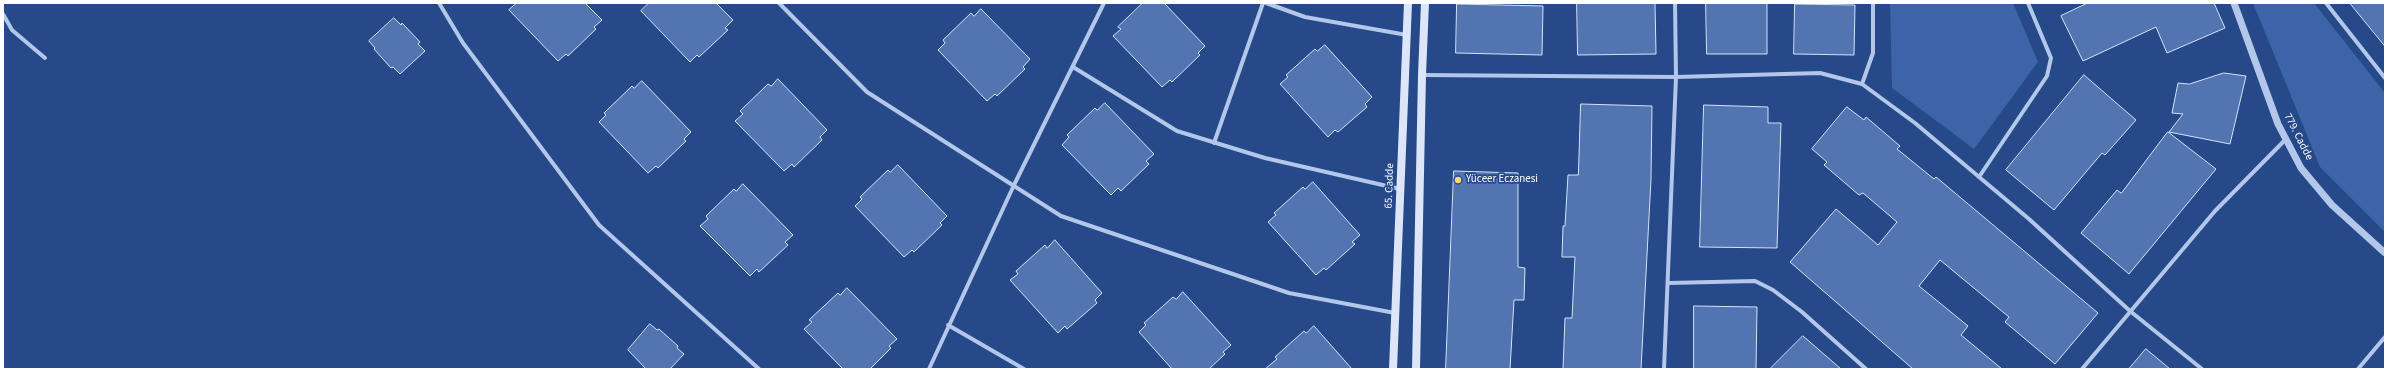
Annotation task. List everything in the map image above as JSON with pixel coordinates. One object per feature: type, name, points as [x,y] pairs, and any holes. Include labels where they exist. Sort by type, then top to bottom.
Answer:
[{"type":"main road","name":"65. Cadde","points":[[1393,369],[1408,3]]},
{"type":"main road","points":[[1416,369],[1422,75],[1425,3]]},
{"type":"street","points":[[439,3],[463,43],[599,225],[759,369]]},
{"type":"street","points":[[779,3],[867,92],[1061,216],[1289,293],[1395,313]]},
{"type":"street","points":[[929,369],[948,324],[1014,185],[1104,3]]},
{"type":"street","points":[[1214,143],[1262,3]]},
{"type":"street","points":[[1266,3],[1305,17],[1407,35]]},
{"type":"street","points":[[1664,369],[1669,283],[1676,77],[1675,3]]},
{"type":"street","points":[[1862,84],[1874,53],[1873,3]]},
{"type":"street","points":[[1979,177],[2047,76],[2051,58],[2028,3]]},
{"type":"street","name":"779. Cadde","points":[[2234,3],[2278,124],[2301,168],[2332,205],[2385,253]]},
{"type":"street","points":[[2326,3],[2385,78]]},
{"type":"street","points":[[3,14],[12,30],[46,58]]},
{"type":"street","points":[[1073,67],[1177,132],[1264,158],[1401,189]]},
{"type":"street","points":[[1422,75],[1676,77],[1820,73],[1862,84],[1915,122],[2130,311],[2202,369]]},
{"type":"street","points":[[2082,369],[2215,211],[2286,139]]},
{"type":"street","points":[[1669,283],[1755,282],[1773,290],[1802,312],[1866,369]]},
{"type":"street","points":[[948,324],[1024,369]]},
{"type":"street","points":[[2358,369],[2385,337]]},
{"type":"shaded area","points":[[1890,3],[2013,3],[2038,62],[1974,149],[1892,88]]},
{"type":"shaded area","points":[[2253,3],[2314,3],[2385,93],[2385,232],[2320,167]]},
{"type":"building","points":[[517,3],[585,3],[602,20],[594,27],[596,29],[568,56],[566,54],[558,61],[509,10]]},
{"type":"building","points":[[649,3],[716,3],[733,20],[725,28],[728,30],[699,57],[697,55],[690,62],[641,11]]},
{"type":"building","points":[[1143,3],[1164,3],[1205,46],[1198,53],[1200,55],[1172,82],[1170,80],[1162,87],[1113,36],[1121,29],[1118,27]]},
{"type":"building","points":[[1577,3],[1655,3],[1656,54],[1578,55]]},
{"type":"building","points":[[1706,3],[1767,3],[1767,54],[1707,54]]},
{"type":"building","points":[[2088,3],[2214,3],[2225,28],[2167,53],[2156,27],[2083,61],[2061,16]]},
{"type":"building","points":[[2350,3],[2385,3],[2385,46]]},
{"type":"building","points":[[1457,4],[1543,6],[1542,55],[1456,53]]},
{"type":"building","points":[[1795,4],[1855,5],[1854,55],[1794,54]]},
{"type":"building","points":[[981,9],[1030,59],[1023,67],[1025,69],[997,96],[995,94],[987,101],[938,50],[945,43],[943,40],[971,13],[974,16]]},
{"type":"building","points":[[394,18],[401,25],[402,23],[420,42],[418,44],[425,51],[400,74],[393,67],[391,68],[369,41]]},
{"type":"building","points":[[1325,45],[1372,97],[1365,104],[1367,107],[1338,132],[1335,130],[1328,137],[1280,84],[1288,77],[1286,75],[1315,49],[1317,51]]},
{"type":"building","points":[[2224,73],[2246,76],[2230,144],[2169,132],[2183,114],[2172,113],[2178,83],[2189,84]]},
{"type":"building","points":[[2084,75],[2136,120],[2105,155],[2102,153],[2054,210],[2006,170]]},
{"type":"building","points":[[778,79],[827,130],[820,137],[822,140],[794,167],[792,164],[784,171],[735,121],[743,114],[740,111],[768,84],[771,86]]},
{"type":"building","points":[[642,81],[691,132],[684,139],[686,141],[658,168],[656,166],[648,173],[599,122],[606,115],[604,113],[632,86],[634,88]]},
{"type":"building","points":[[1105,103],[1154,154],[1146,161],[1149,164],[1121,191],[1118,188],[1111,195],[1062,145],[1069,137],[1067,135],[1095,108],[1097,110]]},
{"type":"building","points":[[1581,104],[1652,106],[1651,179],[1641,369],[1563,369],[1565,318],[1572,318],[1575,257],[1562,257],[1563,226],[1565,226],[1568,175],[1578,175]]},
{"type":"building","points":[[1704,105],[1768,107],[1768,123],[1781,123],[1777,248],[1700,247]]},
{"type":"building","points":[[1847,107],[1864,120],[1866,117],[1900,146],[1897,149],[1934,179],[1936,177],[2098,313],[2055,364],[2005,322],[2009,317],[1940,260],[1919,286],[1968,326],[1961,335],[2002,369],[1913,369],[1790,262],[1836,209],[1878,245],[1897,222],[1863,193],[1859,195],[1824,165],[1827,162],[1812,149]]},
{"type":"building","points":[[2168,132],[2216,169],[2129,274],[2081,233],[2117,190],[2121,193]]},
{"type":"building","points":[[898,165],[947,216],[940,223],[942,225],[914,252],[912,250],[904,257],[855,206],[862,199],[860,197],[888,170],[890,172]]},
{"type":"building","points":[[1454,171],[1518,173],[1518,267],[1525,268],[1524,300],[1514,300],[1510,369],[1446,369]]},
{"type":"building","points":[[1313,182],[1360,235],[1352,242],[1355,244],[1326,270],[1324,268],[1316,275],[1268,222],[1276,215],[1274,213],[1303,187],[1305,189]]},
{"type":"building","points":[[743,184],[793,235],[785,242],[788,245],[759,272],[757,269],[750,276],[700,226],[708,219],[706,216],[734,189],[736,191]]},
{"type":"building","points":[[1055,240],[1102,293],[1095,300],[1097,303],[1067,329],[1065,326],[1058,333],[1010,280],[1018,274],[1016,271],[1045,245],[1047,248]]},
{"type":"building","points":[[847,288],[897,339],[889,346],[891,348],[870,369],[843,369],[804,329],[812,322],[809,320],[838,293],[840,295]]},
{"type":"building","points":[[1183,292],[1231,345],[1223,352],[1225,354],[1209,369],[1172,369],[1139,332],[1146,325],[1144,323],[1173,297],[1176,299]]},
{"type":"building","points":[[1694,306],[1757,307],[1756,369],[1694,369]]},
{"type":"building","points":[[650,324],[657,330],[659,329],[678,346],[677,348],[684,354],[670,369],[646,369],[628,350]]},
{"type":"building","points":[[1314,326],[1352,369],[1265,369],[1277,359],[1275,357],[1304,331],[1306,333]]},
{"type":"building","points":[[1803,336],[1841,369],[1770,369]]},
{"type":"building","points":[[2146,349],[2170,369],[2129,369]]},
{"type":"place","name":"Yüceer Eczanesi","points":[[1458,180]]}]
